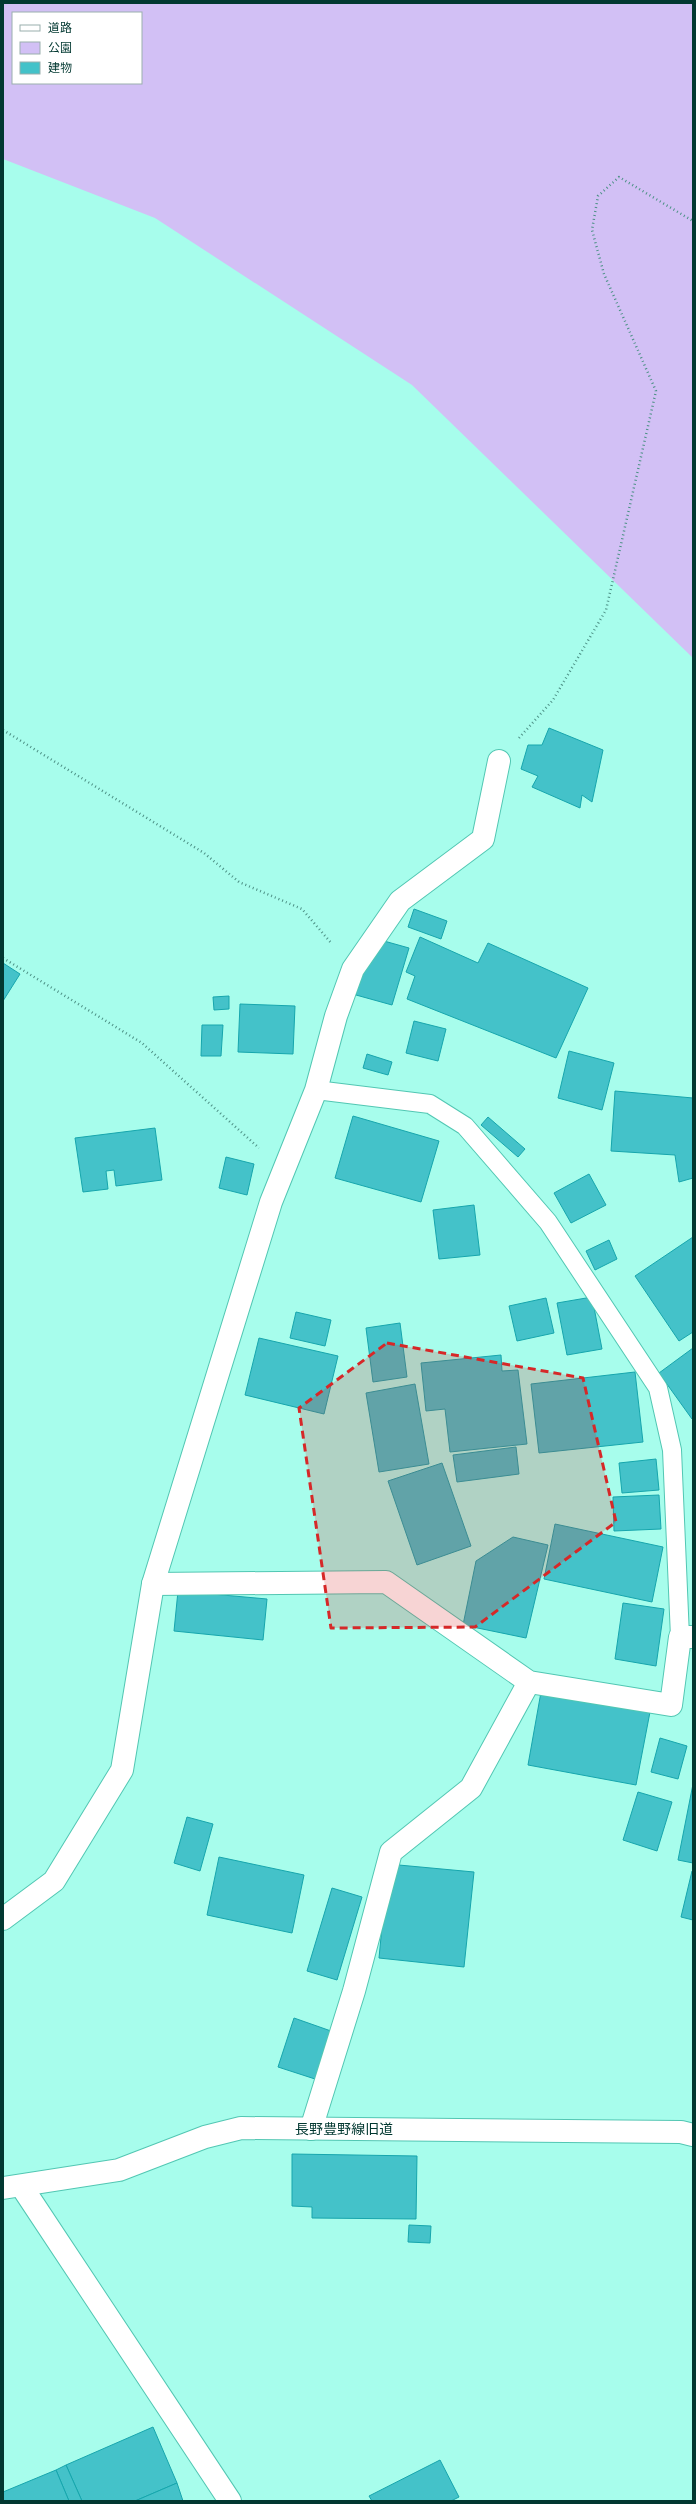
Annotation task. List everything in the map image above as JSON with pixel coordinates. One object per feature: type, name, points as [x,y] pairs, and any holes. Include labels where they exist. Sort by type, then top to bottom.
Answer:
[{"type":"street","points":[[3,1919],[54,1881],[122,1770],[153,1584],[271,1202],[316,1090],[336,1016],[353,969],[400,901],[483,839],[499,761]]},
{"type":"street","points":[[153,1584],[386,1582],[530,1682],[671,1706],[686,1637]]},
{"type":"street","points":[[311,2129],[354,1991],[390,1852],[471,1788],[530,1682]]},
{"type":"street","name":"長野豊野線旧道","points":[[13,2188],[119,2170],[205,2137],[241,2128],[681,2132],[693,2135]]},
{"type":"street","points":[[13,2188],[230,2501]]},
{"type":"lane","points":[[316,1090],[430,1104],[465,1126],[548,1222],[658,1388],[672,1450],[686,1637]]},
{"type":"path","points":[[499,761],[553,700],[606,610],[656,391],[604,274],[592,230],[598,196],[619,177],[693,222]]},
{"type":"path","points":[[3,730],[204,853],[239,882],[302,910],[353,969]]},
{"type":"path","points":[[3,958],[142,1044],[284,1171]]},
{"type":"highlighted area","points":[[387,1343],[583,1378],[616,1522],[475,1627],[331,1628],[299,1408]]},
{"type":"green space","points":[[3,3],[693,3],[693,658],[412,385],[155,218],[3,159]]},
{"type":"building","points":[[549,728],[603,750],[592,802],[582,795],[580,808],[532,787],[538,776],[521,769],[528,745],[542,745]]},
{"type":"building","points":[[414,909],[447,921],[441,939],[408,927]]},
{"type":"building","points":[[420,937],[478,963],[488,943],[588,988],[556,1058],[407,999],[415,976],[406,972]]},
{"type":"building","points":[[384,941],[409,948],[392,1005],[356,995],[359,971]]},
{"type":"building","points":[[3,963],[20,974],[3,1001]]},
{"type":"building","points":[[229,996],[229,1009],[214,1010],[213,997]]},
{"type":"building","points":[[240,1004],[295,1006],[293,1054],[238,1052]]},
{"type":"building","points":[[414,1021],[446,1029],[438,1061],[406,1053]]},
{"type":"building","points":[[202,1025],[223,1025],[221,1056],[201,1056]]},
{"type":"building","points":[[569,1051],[614,1063],[602,1110],[558,1098]]},
{"type":"building","points":[[367,1054],[392,1062],[388,1075],[363,1068]]},
{"type":"building","points":[[615,1091],[693,1098],[693,1178],[679,1182],[675,1155],[611,1151]]},
{"type":"building","points":[[353,1116],[439,1141],[421,1202],[335,1178]]},
{"type":"building","points":[[488,1117],[525,1149],[518,1157],[481,1125]]},
{"type":"building","points":[[155,1128],[162,1180],[116,1186],[114,1170],[106,1171],[108,1189],[83,1192],[75,1138]]},
{"type":"building","points":[[226,1157],[254,1164],[247,1195],[219,1188]]},
{"type":"building","points":[[589,1174],[606,1205],[571,1223],[554,1193]]},
{"type":"building","points":[[474,1205],[480,1255],[439,1259],[433,1210]]},
{"type":"building","points":[[693,1237],[693,1332],[679,1341],[635,1276]]},
{"type":"building","points":[[609,1240],[617,1259],[595,1270],[586,1251]]},
{"type":"building","points":[[592,1297],[602,1349],[567,1355],[557,1303]]},
{"type":"building","points":[[546,1298],[554,1333],[517,1341],[509,1306]]},
{"type":"building","points":[[296,1312],[331,1320],[325,1346],[290,1338]]},
{"type":"building","points":[[400,1323],[407,1377],[373,1382],[366,1328]]},
{"type":"building","points":[[259,1338],[338,1356],[324,1414],[245,1395]]},
{"type":"building","points":[[693,1348],[693,1419],[692,1419],[659,1373]]},
{"type":"building","points":[[501,1355],[502,1371],[518,1370],[527,1444],[450,1452],[445,1409],[426,1411],[421,1363]]},
{"type":"building","points":[[635,1372],[643,1442],[539,1453],[531,1384]]},
{"type":"building","points":[[415,1384],[429,1464],[379,1472],[366,1393]]},
{"type":"building","points":[[516,1447],[519,1474],[457,1482],[453,1455]]},
{"type":"building","points":[[656,1459],[659,1490],[622,1493],[619,1463]]},
{"type":"building","points":[[442,1463],[471,1546],[417,1565],[388,1481]]},
{"type":"building","points":[[659,1495],[661,1529],[614,1531],[613,1497]]},
{"type":"building","points":[[555,1524],[663,1547],[652,1602],[544,1579]]},
{"type":"building","points":[[513,1537],[548,1545],[526,1638],[463,1625],[476,1561]]},
{"type":"building","points":[[178,1591],[267,1599],[263,1640],[174,1631]]},
{"type":"building","points":[[623,1603],[664,1609],[656,1666],[615,1659]]},
{"type":"building","points":[[541,1692],[650,1712],[636,1785],[528,1765]]},
{"type":"building","points":[[660,1738],[687,1746],[678,1779],[651,1772]]},
{"type":"building","points":[[693,1784],[693,1863],[678,1860]]},
{"type":"building","points":[[638,1792],[672,1802],[657,1851],[623,1840]]},
{"type":"building","points":[[187,1817],[213,1824],[200,1871],[174,1863]]},
{"type":"building","points":[[219,1857],[304,1875],[292,1933],[207,1915]]},
{"type":"building","points":[[388,1864],[474,1872],[464,1967],[379,1958]]},
{"type":"building","points":[[693,1871],[693,1920],[681,1917]]},
{"type":"building","points":[[332,1888],[362,1897],[337,1980],[307,1971]]},
{"type":"building","points":[[294,2018],[331,2031],[315,2079],[278,2067]]},
{"type":"building","points":[[292,2154],[417,2156],[416,2219],[312,2218],[312,2207],[292,2206]]},
{"type":"building","points":[[409,2225],[431,2226],[430,2243],[408,2242]]},
{"type":"building","points":[[153,2427],[177,2483],[135,2501],[82,2501],[66,2465]]},
{"type":"building","points":[[440,2460],[459,2497],[451,2501],[372,2501],[369,2496]]},
{"type":"building","points":[[66,2465],[82,2501],[69,2501],[56,2470]]},
{"type":"building","points":[[56,2470],[69,2501],[3,2501],[3,2492]]},
{"type":"building","points":[[177,2483],[183,2501],[135,2501]]}]
